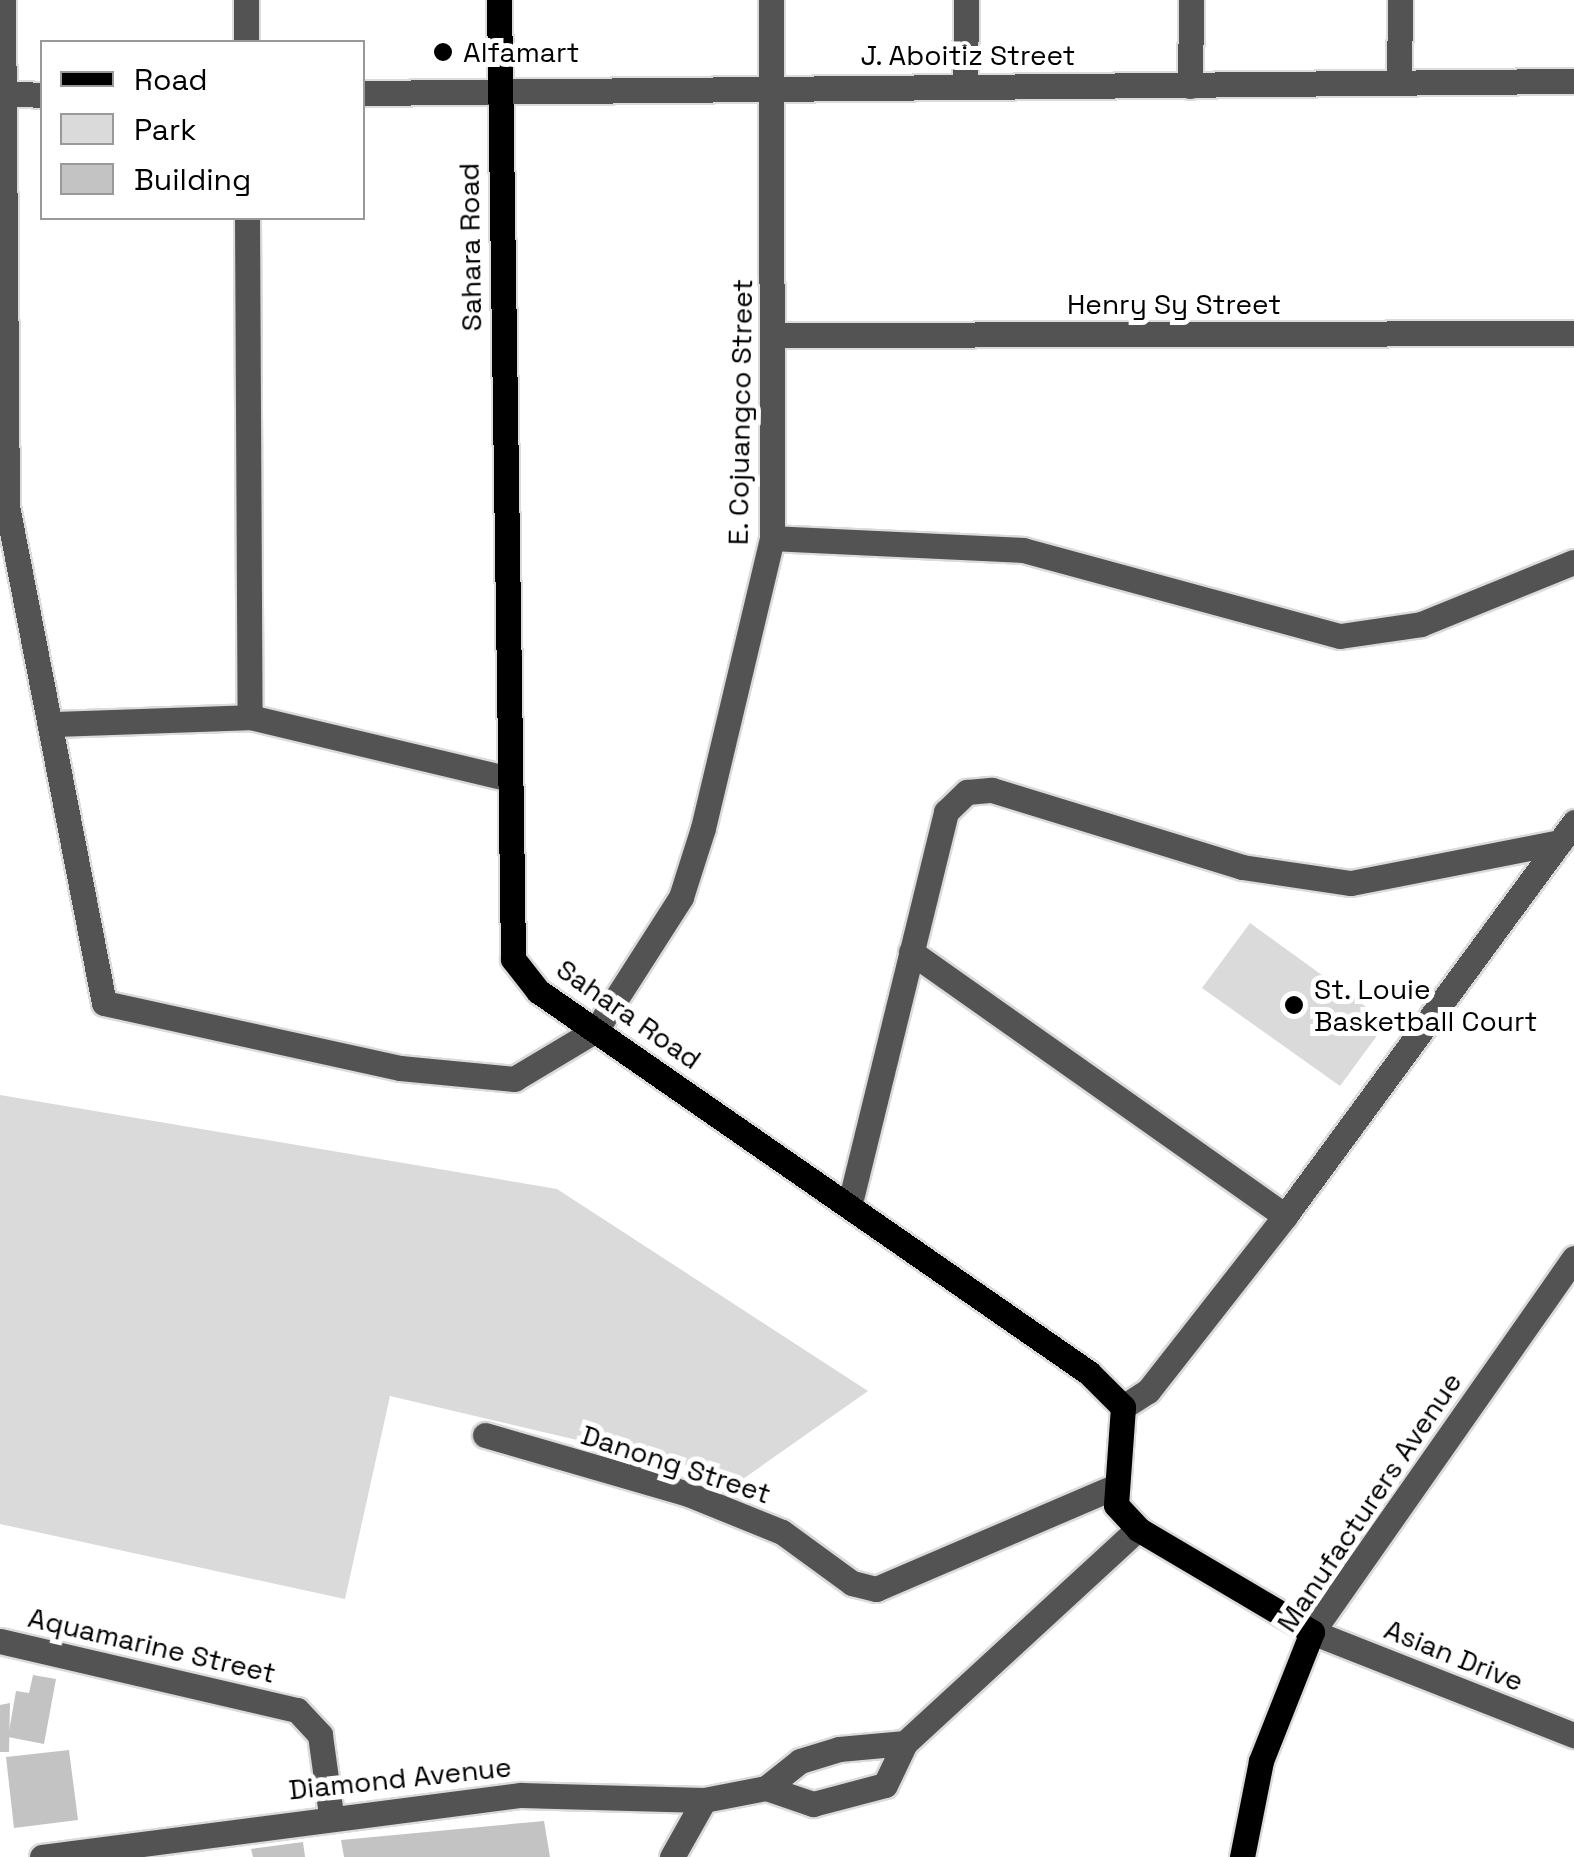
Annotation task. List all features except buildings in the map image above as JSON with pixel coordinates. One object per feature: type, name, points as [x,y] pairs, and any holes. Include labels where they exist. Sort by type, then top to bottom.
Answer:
[{"type":"main road","name":"Sahara Road","points":[[498,0],[506,778],[513,959],[538,991],[850,1203],[1090,1373],[1123,1408]]},
{"type":"main road","points":[[1123,1408],[1112,1488],[1138,1529],[1312,1632]]},
{"type":"main road","name":"Manufacturers Avenue","points":[[1242,1857],[1262,1761],[1312,1632]]},
{"type":"street","points":[[3,0],[7,506],[53,724],[104,1002],[400,1068],[514,1079],[596,1030]]},
{"type":"street","points":[[246,0],[246,40]]},
{"type":"street","name":"E. Cojuangco Street","points":[[596,1030],[680,897],[772,538],[771,0]]},
{"type":"street","points":[[965,84],[966,0]]},
{"type":"street","points":[[1190,86],[1191,0]]},
{"type":"street","points":[[1399,82],[1400,0]]},
{"type":"street","name":"J. Aboitiz Street","points":[[365,93],[772,84],[1190,86],[1574,81]]},
{"type":"street","points":[[3,94],[40,94]]},
{"type":"street","points":[[247,220],[250,717]]},
{"type":"street","name":"Henry Sy Street","points":[[774,334],[1574,333]]},
{"type":"street","points":[[772,538],[1023,550],[1340,636],[1420,624],[1574,562]]},
{"type":"street","points":[[53,724],[250,717],[506,778]]},
{"type":"street","points":[[850,1203],[946,812],[966,792],[992,790],[1242,867],[1351,882],[1567,832]]},
{"type":"street","points":[[1123,1408],[1148,1391],[1284,1216],[1567,832]]},
{"type":"street","points":[[911,952],[1284,1216]]},
{"type":"street","name":"Manufacturers Avenue","points":[[1312,1632],[1574,1258]]},
{"type":"street","name":"Danong Street","points":[[485,1435],[688,1494],[782,1532],[852,1584],[876,1589],[903,1585],[1112,1488]]},
{"type":"street","name":"Diamond Avenue","points":[[766,1788],[813,1804],[852,1800],[884,1785],[905,1743],[1138,1529]]},
{"type":"street","name":"Asian Drive","points":[[1312,1632],[1574,1735]]},
{"type":"street","name":"Aquamarine Street","points":[[0,1641],[297,1710],[320,1735],[332,1814]]},
{"type":"street","name":"Diamond Avenue","points":[[42,1857],[332,1814],[521,1795],[704,1800],[766,1788],[826,1753],[905,1743]]},
{"type":"street","points":[[672,1857],[704,1800]]},
{"type":"green space","name":"St. Louie Basketball Court","points":[[1250,923],[1387,1022],[1340,1086],[1202,988]]},
{"type":"green space","points":[[0,1095],[557,1189],[868,1391],[743,1479],[390,1396],[345,1599],[0,1524]]},
{"type":"place","name":"Alfamart","points":[[443,52]]},
{"type":"place","name":"St. Louie Basketball Court","points":[[1294,1005]]}]
